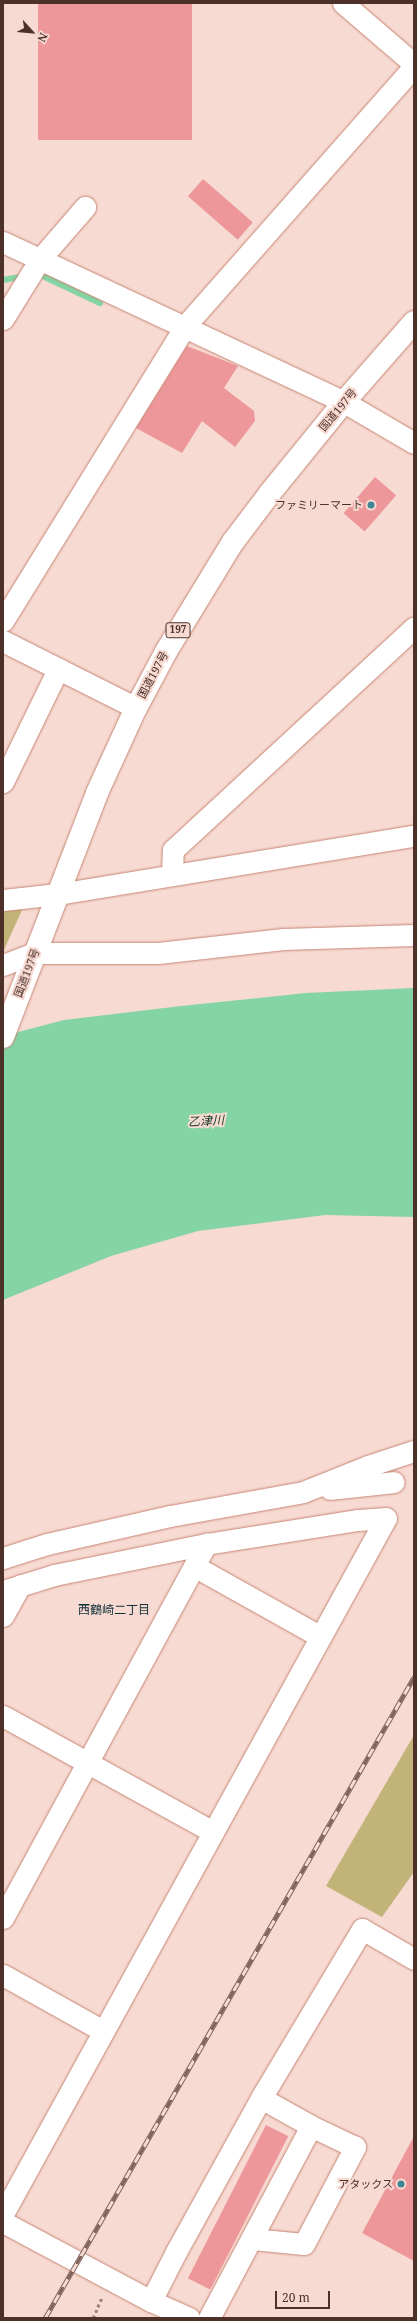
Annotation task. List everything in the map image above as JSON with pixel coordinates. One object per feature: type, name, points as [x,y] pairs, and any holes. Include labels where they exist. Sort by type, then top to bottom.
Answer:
[{"type":"highway","name":"国道197号","points":[[3,1037],[97,793],[136,708],[182,624],[233,542],[286,471],[414,322]]},
{"type":"street","points":[[3,621],[185,326],[414,65],[343,3]]},
{"type":"street","points":[[3,319],[40,259],[85,207]]},
{"type":"street","points":[[3,242],[185,326],[344,402],[414,443]]},
{"type":"street","points":[[172,874],[173,850],[414,628]]},
{"type":"street","points":[[3,641],[136,708]]},
{"type":"street","points":[[3,782],[58,669]]},
{"type":"street","points":[[3,900],[58,894],[172,874],[414,836]]},
{"type":"street","points":[[3,966],[35,953],[158,953],[283,939],[414,935]]},
{"type":"street","points":[[303,1492],[368,1466],[414,1451]]},
{"type":"street","points":[[3,1558],[47,1544],[170,1516],[303,1492],[394,1482]]},
{"type":"street","points":[[3,1616],[11,1588],[54,1574],[206,1544],[358,1520],[386,1518],[3,2214]]},
{"type":"street","points":[[3,1918],[206,1544]]},
{"type":"street","points":[[194,1566],[321,1637]]},
{"type":"street","points":[[3,1716],[213,1832]]},
{"type":"street","points":[[151,2301],[260,2098],[362,1929],[414,1959]]},
{"type":"street","points":[[3,1975],[103,2031]]},
{"type":"street","points":[[252,2239],[304,2244],[354,2147],[311,2126],[260,2098]]},
{"type":"street","points":[[209,2318],[311,2126]]},
{"type":"street","points":[[3,2222],[151,2301],[189,2318]]},
{"type":"path","points":[[93,2318],[102,2296]]},
{"type":"shaded area","points":[[27,899],[3,952],[3,901]]},
{"type":"shaded area","points":[[414,1735],[414,1872],[382,1917],[326,1886]]},
{"type":"water","name":"乙津川","points":[[414,988],[414,1217],[325,1215],[198,1231],[111,1256],[3,1300],[3,1036],[64,1020],[181,1006],[306,993]]},
{"type":"building","points":[[38,3],[192,3],[192,140],[38,140]]},
{"type":"building","points":[[203,179],[253,222],[238,240],[188,196]]},
{"type":"building","points":[[187,346],[238,366],[224,388],[254,411],[255,421],[235,447],[202,421],[182,453],[136,428]]},
{"type":"building","name":"ファミリーマート","points":[[375,477],[396,495],[365,532],[344,513]]},
{"type":"building","points":[[266,2125],[288,2136],[210,2290],[188,2278]]},
{"type":"building","name":"アタックス","points":[[414,2136],[414,2261],[362,2233]]},
{"type":"waterway","points":[[3,280],[20,277]]},
{"type":"waterway","points":[[45,277],[100,303]]},
{"type":"railway","points":[[45,2318],[414,1677]]},
{"type":"place","name":"ファミリーマート","points":[[371,505]]},
{"type":"place","name":"アタックス","points":[[401,2184]]},
{"type":"district","name":"西鶴崎二丁目","points":[[114,1610]]}]
